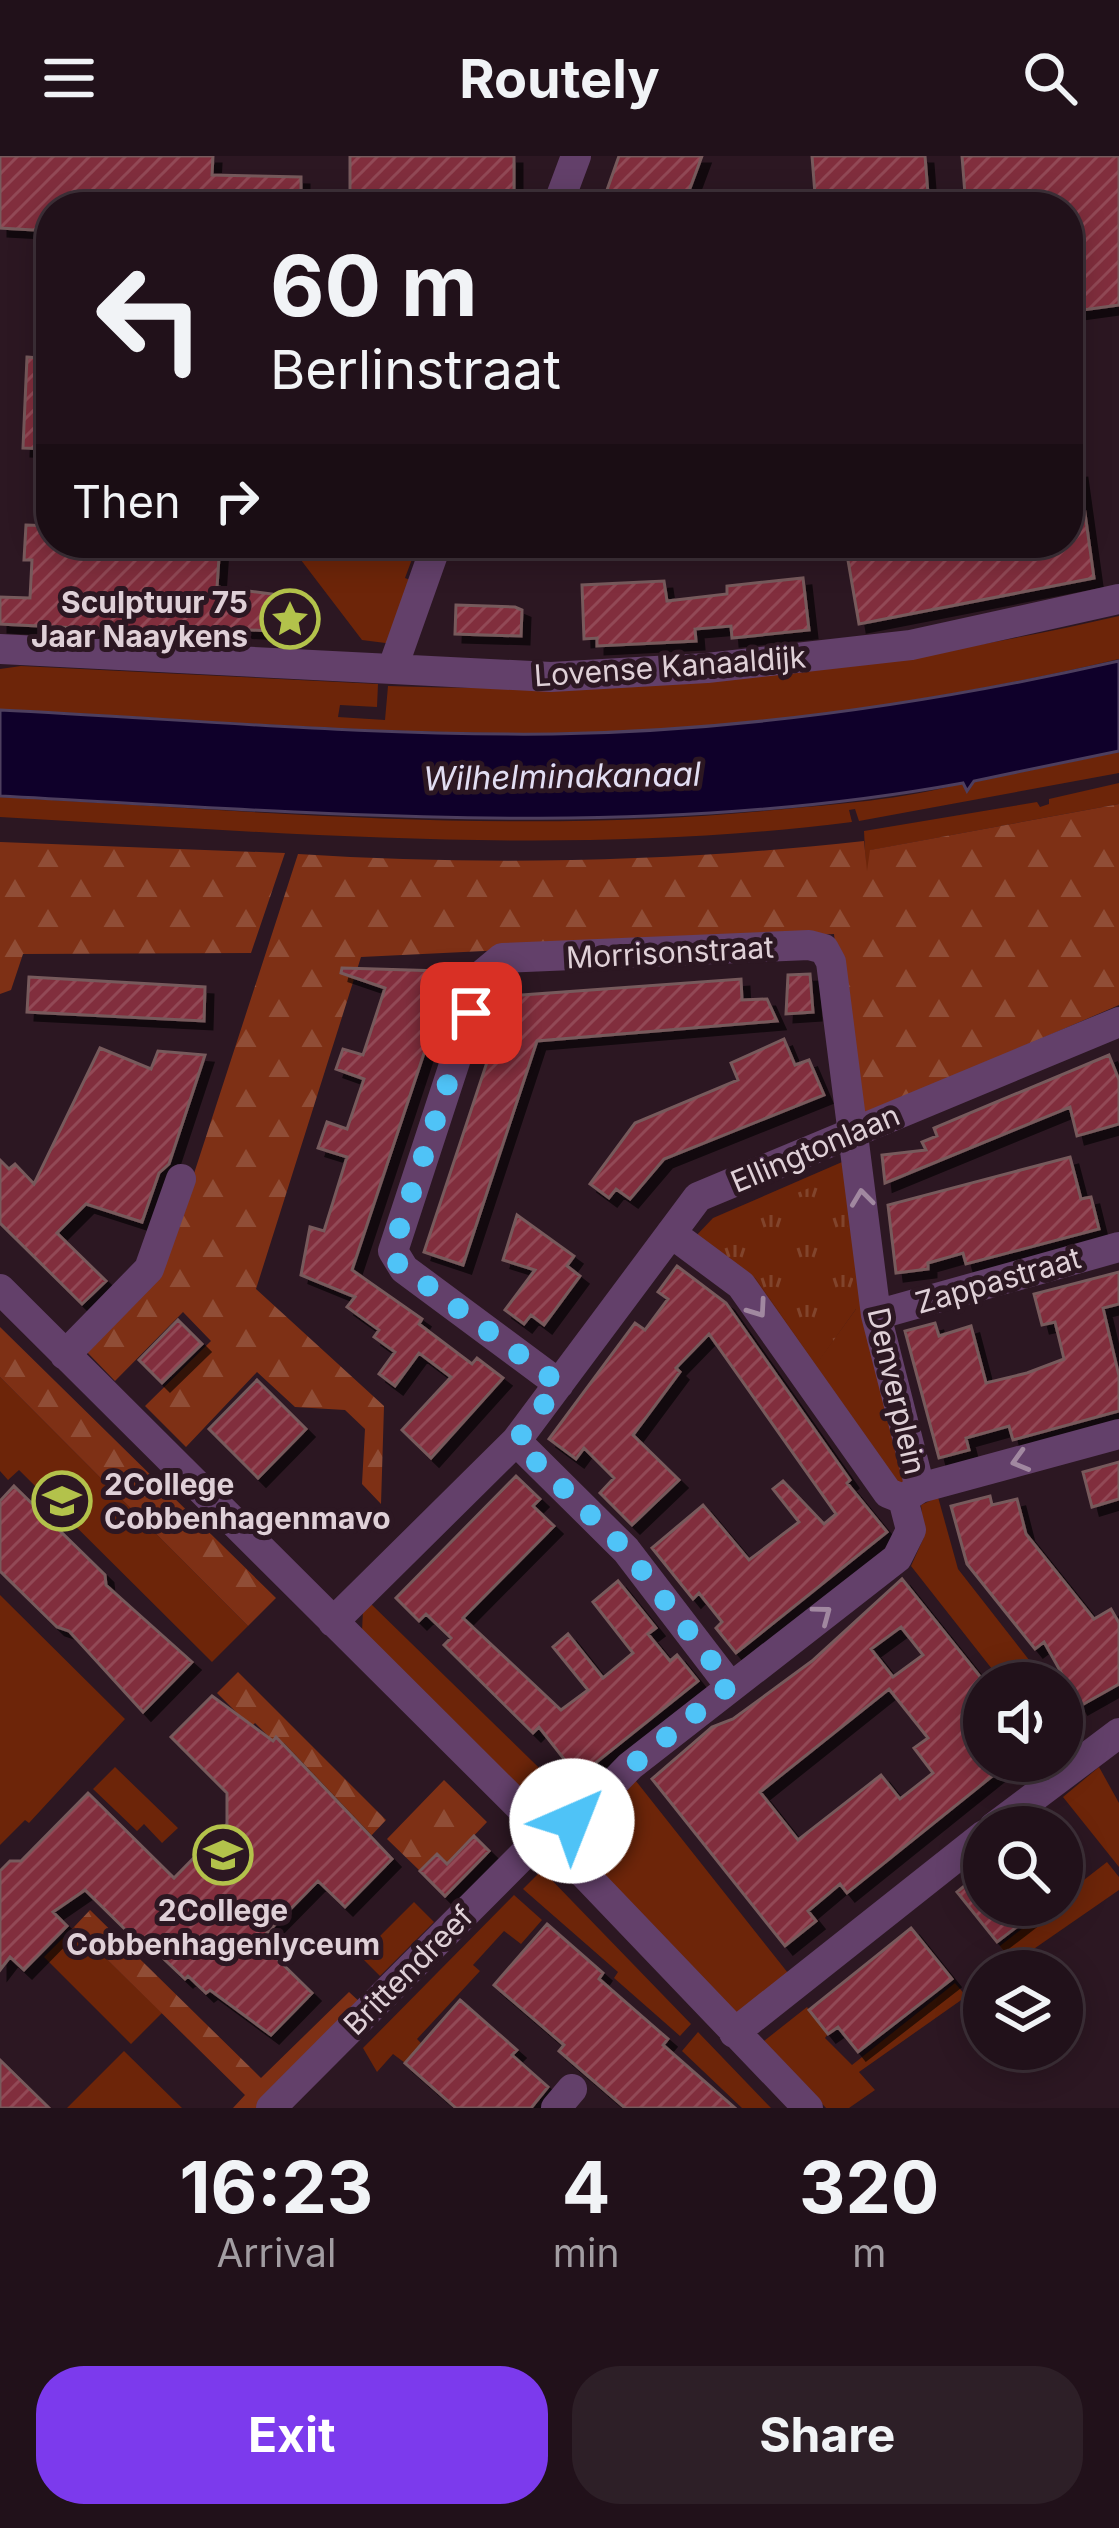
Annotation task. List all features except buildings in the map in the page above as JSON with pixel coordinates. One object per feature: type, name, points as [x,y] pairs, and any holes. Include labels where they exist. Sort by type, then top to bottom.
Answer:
[{"type":"street","points":[[563,192],[576,156]]},
{"type":"street","points":[[393,668],[432,558]]},
{"type":"street","name":"Lovense Kanaaldijk","points":[[0,649],[551,677],[707,668],[911,645],[1119,599]]},
{"type":"street","name":"Morrisonstraat","points":[[559,1384],[404,1269],[392,1251],[491,964],[502,958],[809,945],[824,949],[831,962],[854,1132]]},
{"type":"street","name":"Ellingtonlaan","points":[[333,1622],[516,1442],[698,1197],[1119,1022]]},
{"type":"street","name":"Denverplein","points":[[671,1233],[741,1285],[888,1493],[912,1494],[877,1315],[854,1132]]},
{"type":"street","points":[[65,1355],[149,1269],[181,1180]]},
{"type":"street","name":"Zappastraat","points":[[877,1315],[1119,1247]]},
{"type":"street","points":[[0,1289],[545,1833],[808,2108]]},
{"type":"street","points":[[595,1802],[602,1790],[730,1685],[897,1558],[911,1530],[912,1494],[1119,1434]]},
{"type":"street","points":[[516,1442],[626,1550],[730,1685]]},
{"type":"street","points":[[1022,1806],[1119,1733]]},
{"type":"street","name":"Brittendreef","points":[[271,2108],[545,1833]]},
{"type":"street","points":[[734,2033],[963,1851]]},
{"type":"green space","points":[[299,558],[412,558],[405,578],[423,585],[401,645],[362,640]]},
{"type":"green space","points":[[1119,616],[1119,659],[909,701],[696,726],[553,733],[415,731],[0,709],[0,669],[21,666],[378,684],[377,707],[340,705],[338,717],[385,720],[388,686],[573,687],[756,675],[937,652]]},
{"type":"green space","points":[[1119,752],[1119,773],[859,821],[855,809],[849,810],[852,822],[746,833],[639,839],[426,839],[0,817],[0,797],[484,821],[677,817],[869,801],[963,783],[968,792],[974,782]]},
{"type":"green space","points":[[1119,783],[1119,804],[871,850],[871,870],[866,871],[864,831],[1037,802],[1040,807],[1049,804],[1049,799]]},
{"type":"green space","points":[[1119,804],[1119,1005],[855,1119],[834,934],[361,957],[256,1289],[384,1406],[381,1504],[362,1484],[365,1429],[345,1410],[295,1407],[257,1372],[186,1447],[145,1406],[211,1341],[183,1312],[115,1381],[85,1350],[160,1278],[298,854],[581,860],[864,841],[867,871],[870,850]]},
{"type":"green space","points":[[0,842],[285,853],[251,953],[23,954],[11,990],[0,994]]},
{"type":"green space","points":[[849,1159],[911,1478],[897,1487],[693,1239],[713,1218]],"holes":[[[710,1245],[856,1309],[816,1364],[756,1279]]]},
{"type":"green space","points":[[843,1174],[856,1309],[816,1365],[756,1279],[709,1245],[717,1226]]},
{"type":"green space","points":[[0,1327],[276,1598],[248,1626],[0,1377]]},
{"type":"green space","points":[[0,1377],[248,1626],[212,1662],[19,1470],[8,1480],[0,1471]]},
{"type":"green space","points":[[938,1497],[958,1569],[1031,1662],[986,1662],[911,1566],[924,1537],[921,1505]]},
{"type":"green space","points":[[0,1595],[125,1719],[29,1823],[25,1820],[0,1845]]},
{"type":"green space","points":[[370,1603],[574,1802],[568,1826],[561,1827],[362,1632],[363,1609]]},
{"type":"green space","points":[[238,1672],[386,1820],[370,1837],[277,1738],[273,1741],[255,1723],[251,1727],[217,1693]]},
{"type":"green space","points":[[115,1767],[178,1828],[162,1843],[144,1824],[137,1831],[93,1789]]},
{"type":"green space","points":[[1099,1767],[1119,1803],[1119,1867],[1083,1822],[1083,1806],[1070,1806],[1063,1797]]},
{"type":"green space","points":[[632,1776],[788,1973],[737,2014],[574,1844]]},
{"type":"green space","points":[[444,1780],[487,1822],[447,1864],[437,1854],[420,1871],[387,1839]]},
{"type":"green space","points":[[1107,1862],[1119,1877],[1119,1890],[1083,1915],[1083,1881]]},
{"type":"green space","points":[[542,1870],[691,2024],[680,2036],[614,1978],[618,1972],[523,1889]]},
{"type":"green space","points":[[514,1895],[542,1920],[521,1944],[504,1931],[473,1965],[480,1971],[417,2039],[422,2044],[405,2063],[393,2054],[377,2072],[363,2048]]},
{"type":"green space","points":[[414,1902],[434,1922],[380,1976],[360,1956]]},
{"type":"green space","points":[[90,1910],[261,2078],[349,1992],[362,2004],[260,2108],[233,2108],[245,2095],[74,1927]]},
{"type":"green space","points":[[1025,1926],[1067,1926],[1032,1950],[1000,1946]]},
{"type":"green space","points":[[74,1927],[162,2013],[131,2044],[44,1957]]},
{"type":"green space","points":[[955,1983],[963,1992],[963,1999],[859,2072],[875,2090],[849,2108],[826,2108],[764,2041],[807,2007],[828,2034],[825,2038],[852,2065]]},
{"type":"green space","points":[[698,2032],[771,2108],[742,2108],[682,2051]]},
{"type":"green space","points":[[124,2051],[182,2108],[67,2108]]},
{"type":"water","name":"Wilhelminakanaal","points":[[1119,661],[1119,751],[974,781],[967,791],[963,783],[843,801],[603,818],[362,815],[0,796],[0,710],[415,732],[625,732],[838,712]]},
{"type":"place","name":"Sculptuur 75 Jaar Naaykens","points":[[290,619]]},
{"type":"place","name":"2College Cobbenhagenmavo","points":[[62,1501]]},
{"type":"place","name":"2College Cobbenhagenlyceum","points":[[223,1855]]},
{"type":"route","points":[[471,1013],[392,1251],[396,1262],[559,1384],[516,1442],[626,1550],[730,1685],[602,1790],[595,1802],[587,1800],[574,1807],[572,1821]]}]
